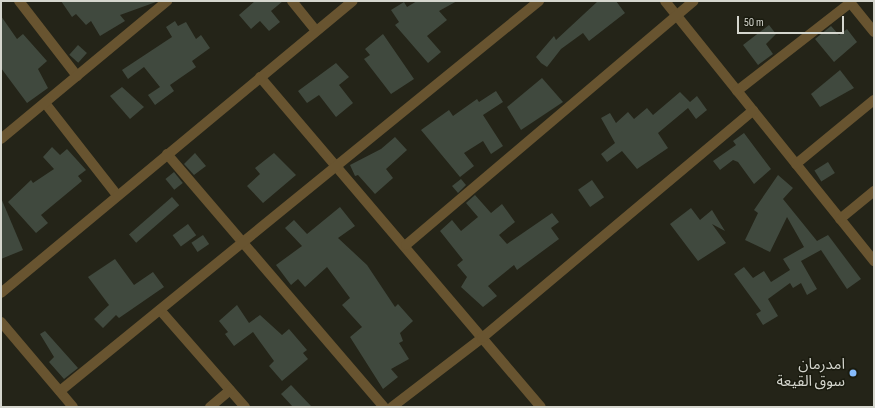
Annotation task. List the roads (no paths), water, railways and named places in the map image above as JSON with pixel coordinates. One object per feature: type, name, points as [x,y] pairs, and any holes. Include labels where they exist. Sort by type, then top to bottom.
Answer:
[{"type":"street","points":[[19,1],[77,76]]},
{"type":"street","points":[[292,1],[316,31]]},
{"type":"street","points":[[1,293],[117,195],[353,1]]},
{"type":"street","points":[[60,391],[539,1]]},
{"type":"street","points":[[665,1],[874,261]]},
{"type":"street","points":[[406,245],[694,1]]},
{"type":"street","points":[[737,91],[850,2],[874,32]]},
{"type":"street","points":[[1,139],[162,3]]},
{"type":"street","points":[[260,77],[335,168],[406,245],[540,407]]},
{"type":"street","points":[[796,164],[874,100]]},
{"type":"street","points":[[45,103],[117,195]]},
{"type":"street","points":[[392,407],[482,338],[753,110]]},
{"type":"street","points":[[167,154],[384,407]]},
{"type":"street","points":[[840,219],[874,190]]},
{"type":"street","points":[[160,310],[245,407]]},
{"type":"street","points":[[1,322],[73,407]]},
{"type":"street","points":[[210,407],[230,390]]},
{"type":"place","name":"امدرمان سوق القيعة","points":[[853,373]]}]
